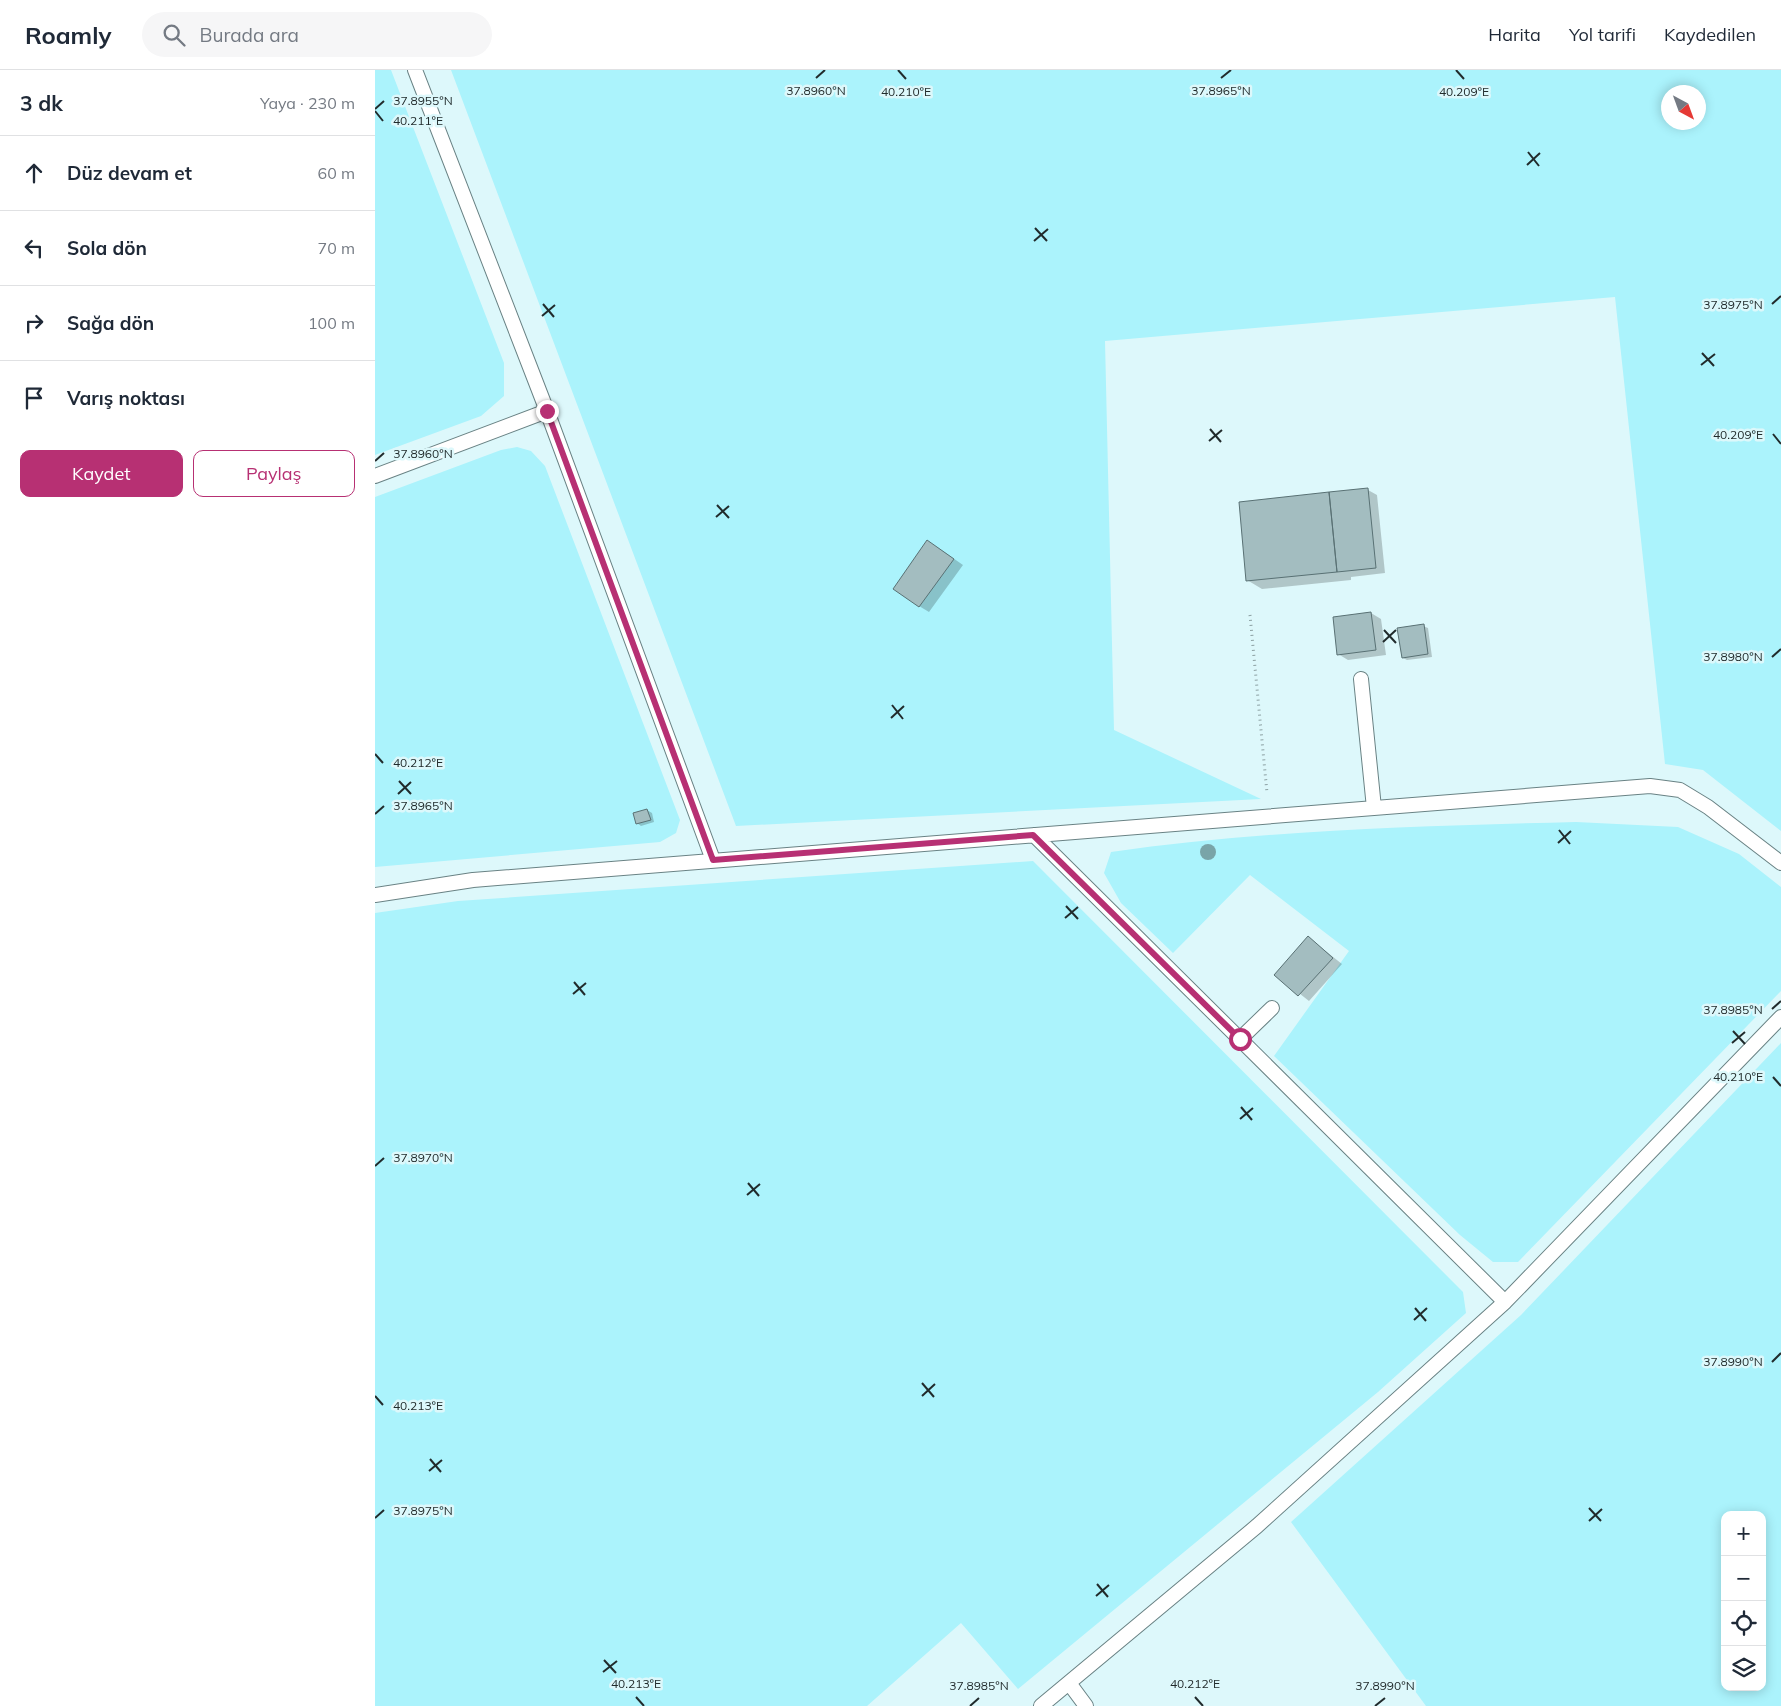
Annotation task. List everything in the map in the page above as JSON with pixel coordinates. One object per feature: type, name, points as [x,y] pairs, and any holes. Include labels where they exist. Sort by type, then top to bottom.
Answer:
[{"type":"lane","points":[[415,70],[547,411],[713,860]]},
{"type":"lane","points":[[375,476],[547,411]]},
{"type":"lane","points":[[1361,679],[1374,808]]},
{"type":"lane","points":[[375,895],[473,880],[1650,786],[1680,790],[1708,807],[1781,863]]},
{"type":"lane","points":[[1033,835],[1505,1302]]},
{"type":"lane","points":[[1240,1039],[1271,1008]]},
{"type":"lane","points":[[1041,1706],[1257,1526],[1505,1302],[1781,1016]]},
{"type":"lane","points":[[1069,1683],[1086,1706]]},
{"type":"path","points":[[1250,615],[1269,816]]},
{"type":"shaded area","points":[[375,70],[391,70],[504,363],[504,396],[481,416],[375,455]]},
{"type":"shaded area","points":[[451,70],[1781,70],[1781,831],[1703,770],[1665,764],[1615,297],[1105,341],[1114,730],[1261,799],[736,826]]},
{"type":"shaded area","points":[[517,447],[531,451],[545,466],[680,820],[676,833],[660,842],[375,867],[375,497],[501,450]]},
{"type":"shaded area","points":[[1576,822],[1678,827],[1739,854],[1781,887],[1781,991],[1518,1262],[1493,1262],[1460,1235],[1274,1056],[1349,951],[1250,875],[1173,953],[1121,903],[1104,873],[1111,852],[1169,845],[1343,830]]},
{"type":"shaded area","points":[[1033,861],[1463,1292],[1466,1313],[1378,1392],[1018,1689],[961,1623],[867,1706],[375,1706],[375,913],[458,901]]},
{"type":"shaded area","points":[[1781,1043],[1781,1706],[1426,1706],[1291,1522],[1521,1315]]},
{"type":"building","points":[[1368,488],[1376,568],[1337,572],[1329,492]]},
{"type":"building","points":[[1329,492],[1337,572],[1246,581],[1239,502]]},
{"type":"building","points":[[927,540],[954,559],[919,607],[893,589]]},
{"type":"building","points":[[1371,612],[1376,650],[1337,655],[1333,617]]},
{"type":"building","points":[[1424,624],[1428,654],[1402,658],[1397,628]]},
{"type":"building","points":[[647,809],[651,820],[636,824],[633,813]]},
{"type":"building","points":[[1308,936],[1333,958],[1298,996],[1274,975]]},
{"type":"route","points":[[547,411],[713,860],[1033,835],[1240,1039]]}]
